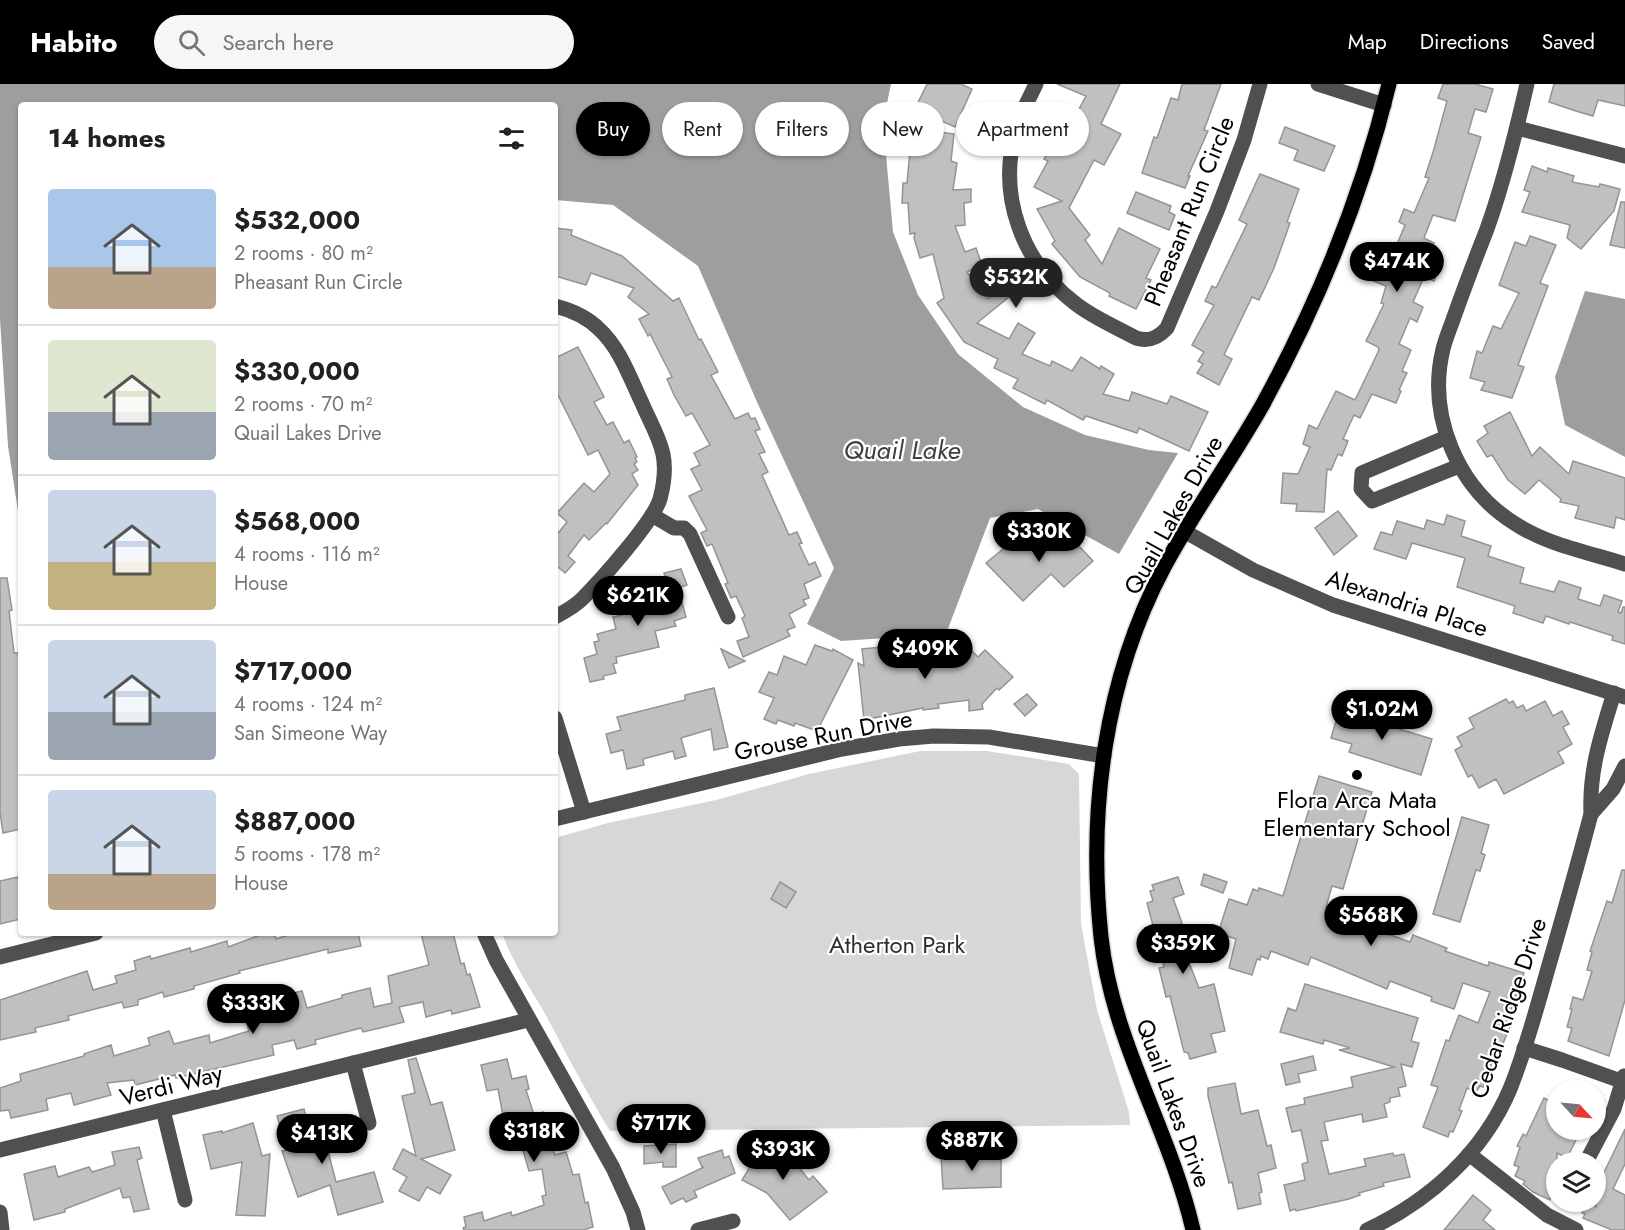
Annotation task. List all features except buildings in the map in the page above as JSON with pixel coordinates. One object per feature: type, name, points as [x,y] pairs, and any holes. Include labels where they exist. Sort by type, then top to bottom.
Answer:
[{"type":"main road","name":"Quail Lakes Drive","points":[[1193,1230],[1186,1199],[1128,1048],[1112,995],[1102,941],[1096,872],[1097,811],[1104,756],[1113,705],[1128,652],[1150,597],[1184,531],[1262,405],[1305,323],[1357,197],[1389,84]]},
{"type":"street","name":"Pheasant Run Circle","points":[[1036,84],[1016,128],[1009,165],[1010,193],[1022,239],[1041,270],[1055,286],[1078,305],[1136,338],[1144,340],[1153,339],[1167,328],[1217,211],[1244,140],[1260,84]]},
{"type":"street","points":[[1318,84],[1384,105]]},
{"type":"street","points":[[1527,84],[1487,228],[1443,349],[1440,397],[1443,424],[1459,466],[1474,487],[1497,511],[1521,528],[1546,540],[1625,564]]},
{"type":"street","points":[[1516,128],[1625,156]]},
{"type":"street","points":[[558,307],[575,312],[588,320],[609,339],[657,436],[662,452],[664,478],[659,500],[652,515],[580,601],[558,615]]},
{"type":"street","points":[[1447,437],[1362,473],[1361,489],[1372,501],[1459,466]]},
{"type":"street","points":[[652,515],[674,528],[684,528],[690,534],[728,617]]},
{"type":"street","name":"Alexandria Place","points":[[1184,531],[1252,570],[1333,605],[1619,695]]},
{"type":"street","name":"Cedar Ridge Drive","points":[[1370,1229],[1417,1202],[1440,1183],[1485,1134],[1502,1105],[1536,1013],[1591,814],[1590,788],[1599,744],[1619,695]]},
{"type":"street","points":[[558,728],[584,812]]},
{"type":"street","name":"Grouse Run Drive","points":[[558,818],[842,749],[899,739],[934,736],[989,737],[1104,756]]},
{"type":"street","name":"Cedar Ridge Drive","points":[[1591,814],[1613,789],[1625,766]]},
{"type":"street","points":[[0,957],[84,936]]},
{"type":"street","points":[[485,936],[528,1020],[613,1168],[633,1212],[638,1230]]},
{"type":"street","name":"Verdi Way","points":[[0,1150],[528,1020]]},
{"type":"street","points":[[1524,1048],[1624,1080],[1614,1109],[1591,1152]]},
{"type":"street","points":[[353,1063],[369,1123]]},
{"type":"street","points":[[163,1110],[185,1200]]},
{"type":"street","points":[[1469,1154],[1547,1215],[1576,1230]]},
{"type":"street","points":[[0,1212],[2,1230]]},
{"type":"street","points":[[698,1230],[733,1221]]},
{"type":"green space","name":"Atherton Park","points":[[920,751],[987,751],[1069,764],[1079,774],[1081,924],[1097,1010],[1129,1112],[1130,1125],[610,1131],[515,963],[503,936],[558,936],[558,837],[608,823],[716,800],[809,774]]},
{"type":"water","name":"Quail Lake","points":[[0,84],[891,84],[887,102],[861,102],[861,156],[886,156],[893,232],[918,295],[958,354],[1023,407],[1085,435],[1149,450],[1178,453],[1119,554],[1038,509],[990,518],[946,634],[841,641],[807,624],[834,568],[757,402],[698,266],[613,205],[558,200],[558,102],[18,102],[18,511],[8,446],[0,319]]},
{"type":"water","points":[[1585,291],[1625,299],[1625,457],[1565,425],[1555,377]]},
{"type":"place","name":"Flora Arca Mata Elementary School","points":[[1357,775]]}]
